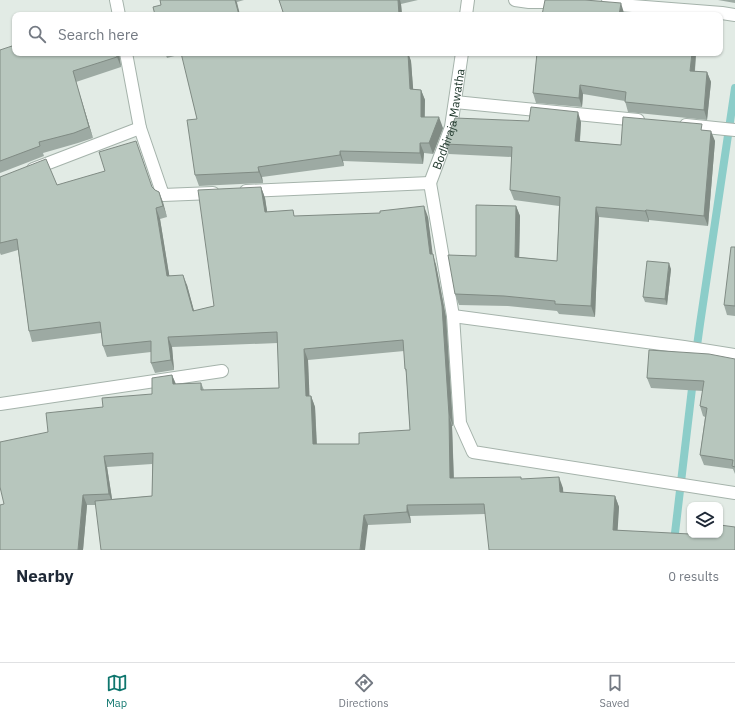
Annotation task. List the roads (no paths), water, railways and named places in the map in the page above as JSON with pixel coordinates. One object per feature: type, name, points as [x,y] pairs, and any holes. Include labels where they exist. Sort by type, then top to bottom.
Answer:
[{"type":"street","points":[[117,0],[119,12]]},
{"type":"street","points":[[466,12],[468,0]]},
{"type":"street","points":[[515,0],[529,2],[573,2]]},
{"type":"street","points":[[595,3],[709,12]]},
{"type":"street","points":[[723,13],[735,15]]},
{"type":"street","points":[[127,56],[140,128],[163,195],[430,183],[453,316],[460,424],[473,452],[735,493]]},
{"type":"street","name":"Bodhiraja Mawatha","points":[[430,183],[452,128],[462,56]]},
{"type":"street","points":[[455,102],[649,122]]},
{"type":"street","points":[[672,124],[735,130]]},
{"type":"street","points":[[22,173],[140,128]]},
{"type":"street","points":[[453,316],[735,355]]},
{"type":"street","points":[[0,404],[222,371]]},
{"type":"waterway","points":[[696,353],[735,88]]},
{"type":"waterway","points":[[673,550],[693,380]]}]
